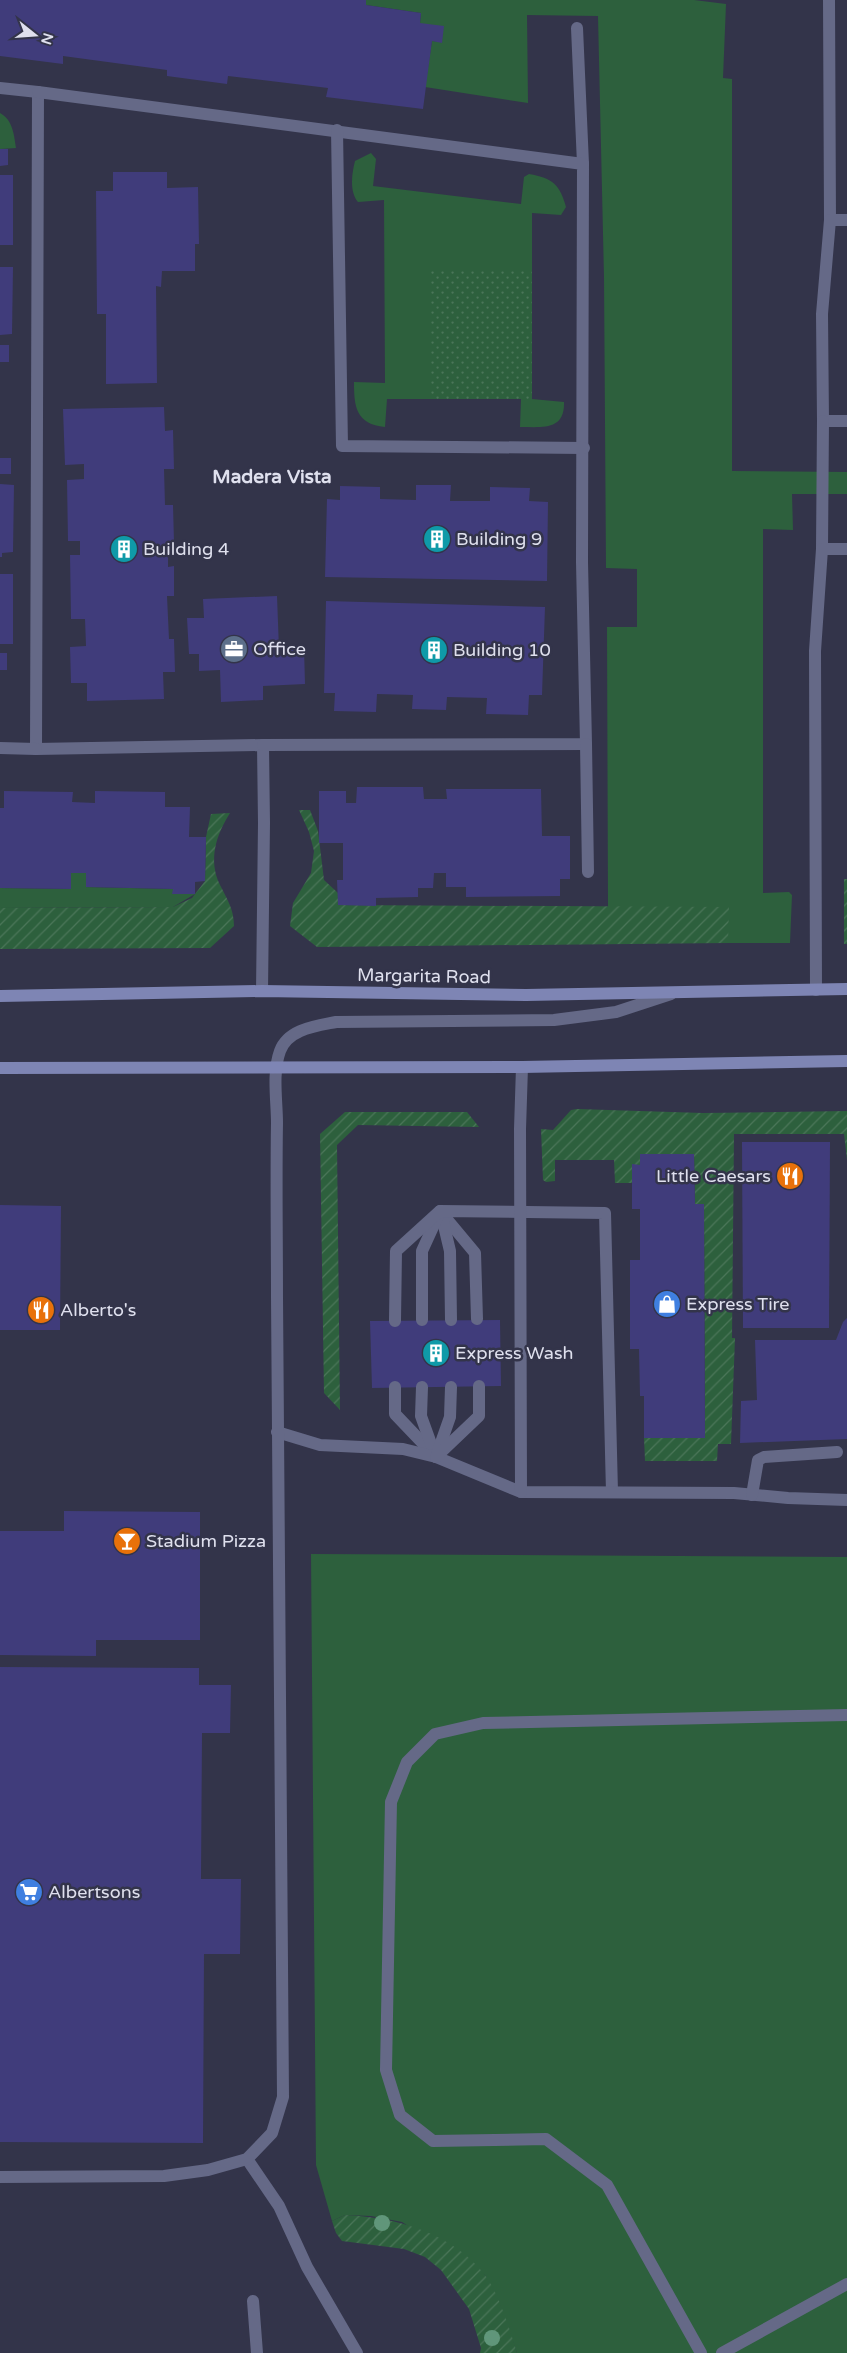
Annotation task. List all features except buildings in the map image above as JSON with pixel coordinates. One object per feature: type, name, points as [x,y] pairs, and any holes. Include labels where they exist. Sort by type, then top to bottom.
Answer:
[{"type":"main road","name":"Margarita Road","points":[[0,996],[262,991],[526,995],[847,989]]},
{"type":"main road","points":[[0,1068],[522,1067],[847,1061]]},
{"type":"lane","points":[[816,990],[815,651],[822,549],[822,314],[830,220],[830,0]]},
{"type":"lane","points":[[577,28],[583,164],[584,448],[582,562],[588,872]]},
{"type":"lane","points":[[0,88],[337,130],[583,164]]},
{"type":"lane","points":[[36,749],[38,92]]},
{"type":"lane","points":[[337,130],[342,446],[584,448]]},
{"type":"lane","points":[[830,220],[847,220]]},
{"type":"lane","points":[[823,421],[847,421]]},
{"type":"lane","points":[[822,549],[847,549]]},
{"type":"lane","points":[[0,748],[586,744]]},
{"type":"lane","points":[[262,991],[263,745]]},
{"type":"lane","points":[[0,2177],[164,2176],[208,2170],[247,2159],[272,2133],[284,2097],[277,1432],[277,1067],[279,1053],[285,1040],[297,1033],[336,1022],[554,1020],[616,1012],[677,992]]},
{"type":"lane","points":[[521,1492],[520,1129],[522,1067]]},
{"type":"lane","points":[[440,1211],[475,1252],[477,1320]]},
{"type":"lane","points":[[422,1320],[422,1251],[440,1211]]},
{"type":"lane","points":[[440,1211],[450,1251],[451,1320]]},
{"type":"lane","points":[[395,1321],[396,1251],[440,1211],[604,1213],[612,1492]]},
{"type":"lane","points":[[436,1457],[479,1416],[479,1386]]},
{"type":"lane","points":[[395,1387],[395,1414],[436,1457]]},
{"type":"lane","points":[[422,1387],[421,1416],[436,1457]]},
{"type":"lane","points":[[436,1457],[450,1417],[452,1387]]},
{"type":"lane","points":[[277,1432],[320,1445],[403,1449],[436,1457],[521,1492],[752,1494],[788,1498],[847,1500]]},
{"type":"lane","points":[[752,1494],[758,1460],[764,1457],[837,1452]]},
{"type":"lane","points":[[701,2353],[607,2185],[546,2139],[433,2141],[400,2115],[386,2070],[391,1802],[407,1762],[435,1734],[483,1724],[847,1716]]},
{"type":"lane","points":[[247,2159],[279,2206],[306,2267],[357,2353]]},
{"type":"lane","points":[[722,2353],[847,2284]]},
{"type":"lane","points":[[254,2301],[257,2353]]},
{"type":"green space","points":[[366,0],[694,0],[726,4],[723,78],[732,79],[732,471],[847,472],[847,494],[792,494],[793,530],[763,529],[763,893],[789,892],[792,895],[790,943],[728,943],[728,907],[608,907],[607,627],[637,627],[637,569],[606,568],[604,277],[598,16],[527,15],[528,103],[425,87],[432,41],[442,42],[420,23],[421,13],[366,5]]},
{"type":"green space","points":[[0,113],[10,124],[16,148],[0,149]]},
{"type":"green space","points":[[371,153],[376,159],[373,186],[521,204],[524,177],[529,174],[550,180],[558,188],[566,207],[561,215],[532,213],[532,399],[564,402],[561,418],[556,423],[544,427],[520,427],[521,399],[387,399],[385,427],[375,425],[362,418],[356,406],[354,382],[385,383],[384,200],[358,202],[352,187],[355,161]]},
{"type":"green space","points":[[532,270],[532,399],[429,399],[429,271]]},
{"type":"green space","points":[[299,810],[310,810],[318,831],[324,880],[338,893],[338,905],[729,907],[728,943],[317,947],[290,926],[293,903],[311,873],[314,851],[309,832]]},
{"type":"green space","points":[[230,813],[221,830],[214,857],[216,876],[228,900],[234,926],[210,948],[0,949],[0,908],[173,907],[192,898],[205,881],[206,837],[211,814]]},
{"type":"green space","points":[[71,873],[86,873],[86,887],[173,889],[173,894],[195,894],[173,907],[0,908],[0,888],[71,889]]},
{"type":"green space","points":[[844,879],[847,879],[847,944],[844,944]]},
{"type":"green space","points":[[571,1110],[703,1113],[847,1111],[847,1160],[844,1134],[734,1134],[732,1338],[735,1338],[731,1444],[718,1444],[717,1461],[645,1461],[644,1438],[705,1438],[704,1205],[695,1204],[694,1154],[640,1154],[640,1165],[632,1165],[632,1183],[615,1183],[614,1160],[555,1160],[555,1181],[546,1182],[543,1180],[541,1129],[553,1130]]},
{"type":"green space","points":[[345,1112],[467,1112],[479,1127],[358,1125],[337,1145],[340,1410],[324,1393],[320,1134]]},
{"type":"green space","points":[[311,1554],[847,1557],[847,2353],[517,2353],[499,2302],[485,2275],[402,2222],[371,2216],[345,2215],[332,2221],[316,2165]]},
{"type":"green space","points":[[345,2215],[383,2219],[422,2230],[457,2248],[472,2260],[485,2275],[495,2292],[504,2312],[517,2353],[480,2353],[481,2348],[469,2309],[441,2270],[425,2257],[404,2249],[342,2241],[336,2233],[332,2221]]},
{"type":"place","name":"Building 9","points":[[437,539]]},
{"type":"place","name":"Building 4","points":[[124,549]]},
{"type":"place","name":"Office","points":[[234,649]]},
{"type":"place","name":"Building 10","points":[[434,650]]},
{"type":"place","name":"Little Caesars","points":[[790,1176]]},
{"type":"place","name":"Express Tire","points":[[667,1304]]},
{"type":"place","name":"Alberto's","points":[[41,1310]]},
{"type":"place","name":"Express Wash","points":[[436,1353]]},
{"type":"place","name":"Stadium Pizza","points":[[127,1541]]},
{"type":"place","name":"Albertsons","points":[[29,1892]]},
{"type":"district","name":"Madera Vista","points":[[272,476]]}]
